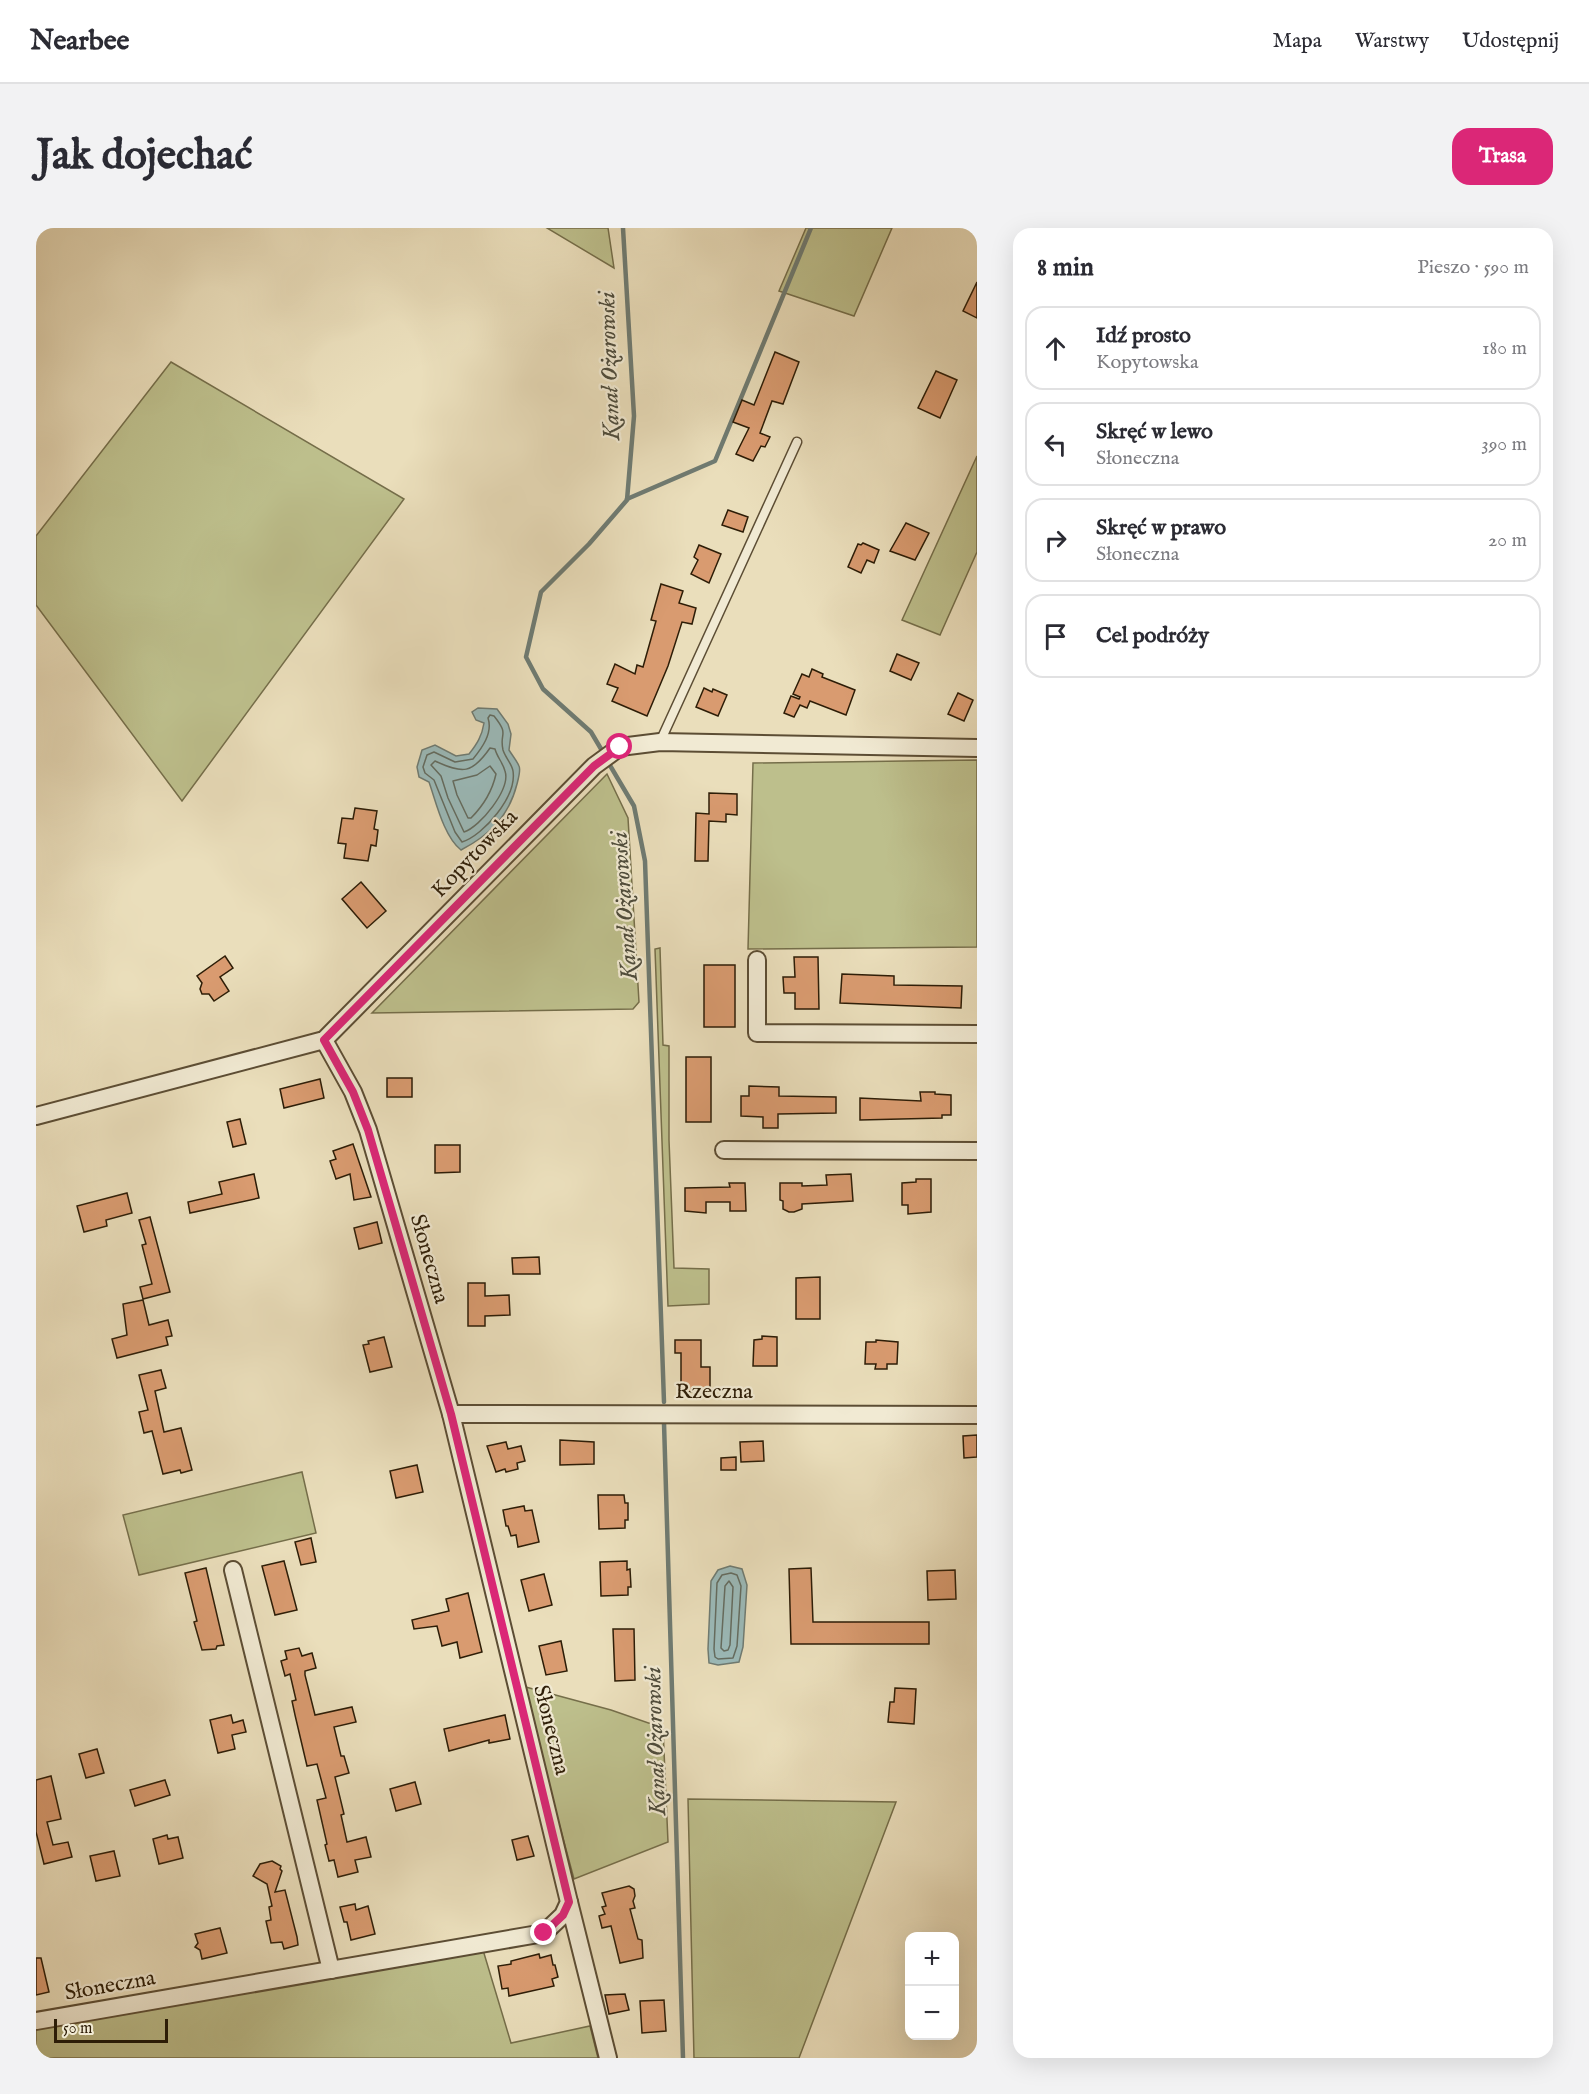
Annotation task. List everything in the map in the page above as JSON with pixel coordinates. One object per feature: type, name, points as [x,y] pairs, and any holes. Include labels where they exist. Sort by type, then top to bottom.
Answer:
[{"type":"street","name":"Kopytowska","points":[[324,1040],[605,757],[620,747],[660,742],[977,748]]},
{"type":"street","points":[[757,960],[757,1033],[977,1034]]},
{"type":"street","points":[[36,1116],[324,1040]]},
{"type":"street","name":"Słoneczna","points":[[36,2021],[544,1933],[563,1915],[569,1902],[451,1414],[368,1130],[353,1092],[324,1040]]},
{"type":"street","points":[[724,1150],[977,1150]]},
{"type":"street","name":"Rzeczna","points":[[451,1414],[977,1415]]},
{"type":"street","points":[[233,1570],[331,1970]]},
{"type":"street","points":[[569,1902],[608,2058]]},
{"type":"lane","points":[[660,742],[797,442]]},
{"type":"green space","points":[[547,228],[608,228],[614,268]]},
{"type":"green space","points":[[806,228],[892,228],[854,316],[779,291]]},
{"type":"green space","points":[[171,362],[404,499],[182,801],[36,605],[36,536]]},
{"type":"green space","points":[[977,456],[977,552],[940,635],[902,620]]},
{"type":"green space","points":[[977,760],[977,947],[748,949],[753,763]]},
{"type":"green space","points":[[607,774],[628,818],[639,1002],[633,1009],[372,1013]]},
{"type":"green space","points":[[660,948],[663,1045],[669,1046],[669,1140],[674,1268],[709,1269],[709,1304],[668,1306],[655,949]]},
{"type":"green space","points":[[302,1472],[316,1533],[139,1575],[123,1515]]},
{"type":"green space","points":[[522,1686],[611,1710],[663,1728],[668,1842],[574,1879]]},
{"type":"green space","points":[[688,1799],[896,1802],[799,2058],[694,2058]]},
{"type":"green space","points":[[483,1950],[511,2043],[590,2026],[598,2058],[36,2058],[36,2028]]},
{"type":"water","points":[[478,708],[497,709],[508,724],[511,734],[509,750],[520,772],[509,806],[497,823],[481,838],[461,850],[450,837],[441,819],[429,782],[419,777],[417,767],[422,750],[435,745],[456,756],[469,754],[479,740],[484,723],[476,720],[472,712]]},
{"type":"water","points":[[730,1566],[742,1569],[747,1585],[743,1647],[739,1662],[718,1665],[709,1663],[711,1581],[718,1570]]},
{"type":"building","points":[[977,282],[977,318],[963,311]]},
{"type":"building","points":[[775,352],[799,362],[783,404],[772,401],[760,433],[770,437],[765,447],[761,446],[753,461],[736,454],[749,428],[733,422],[742,400],[754,405]]},
{"type":"building","points":[[936,371],[957,380],[940,418],[918,408]]},
{"type":"building","points":[[728,510],[748,517],[743,532],[722,525]]},
{"type":"building","points":[[906,523],[929,533],[915,560],[890,551]]},
{"type":"building","points":[[863,543],[879,550],[874,563],[867,560],[861,573],[848,567],[858,544]]},
{"type":"building","points":[[699,545],[721,554],[709,583],[691,574],[698,560],[694,557]]},
{"type":"building","points":[[661,584],[683,591],[679,603],[696,608],[692,624],[682,622],[668,666],[647,716],[612,701],[618,688],[607,684],[615,664],[635,674],[637,665],[643,667],[656,621],[651,620]]},
{"type":"building","points":[[897,654],[919,663],[911,680],[890,671]]},
{"type":"building","points":[[812,669],[823,674],[822,677],[855,690],[846,715],[810,701],[807,708],[800,705],[794,717],[784,713],[791,696],[799,699],[800,697],[793,694],[802,674],[809,677]]},
{"type":"building","points":[[704,688],[727,695],[718,716],[696,707]]},
{"type":"building","points":[[958,693],[973,700],[964,721],[948,714]]},
{"type":"building","points":[[709,793],[737,794],[737,815],[726,814],[726,822],[709,821],[708,861],[695,861],[696,813],[709,814]]},
{"type":"building","points":[[355,808],[377,811],[374,829],[378,830],[376,846],[371,845],[368,861],[344,858],[346,844],[338,843],[342,818],[353,819]]},
{"type":"building","points":[[361,882],[386,911],[367,928],[342,899]]},
{"type":"building","points":[[225,956],[233,968],[220,977],[229,991],[214,1001],[209,994],[202,994],[200,989],[202,983],[197,976]]},
{"type":"building","points":[[794,957],[818,957],[819,1009],[795,1009],[795,993],[784,993],[783,977],[795,977]]},
{"type":"building","points":[[704,965],[735,965],[735,1027],[704,1027]]},
{"type":"building","points":[[842,974],[894,976],[894,985],[962,986],[961,1008],[840,1003]]},
{"type":"building","points":[[686,1057],[711,1057],[711,1122],[686,1122]]},
{"type":"building","points":[[387,1078],[412,1078],[412,1097],[387,1097]]},
{"type":"building","points":[[320,1079],[324,1098],[284,1108],[280,1089]]},
{"type":"building","points":[[749,1086],[779,1087],[779,1096],[836,1097],[836,1113],[778,1114],[778,1128],[763,1128],[763,1117],[741,1116],[741,1096],[749,1096]]},
{"type":"building","points":[[920,1092],[951,1095],[951,1115],[942,1115],[942,1118],[860,1120],[860,1098],[921,1101]]},
{"type":"building","points":[[240,1119],[246,1144],[233,1147],[227,1122]]},
{"type":"building","points":[[353,1144],[371,1197],[354,1200],[350,1174],[336,1179],[330,1161],[336,1159],[333,1151]]},
{"type":"building","points":[[435,1145],[460,1145],[460,1172],[435,1173]]},
{"type":"building","points":[[254,1174],[259,1198],[190,1213],[188,1202],[222,1194],[219,1182]]},
{"type":"building","points":[[851,1174],[853,1201],[802,1204],[802,1209],[794,1212],[783,1209],[783,1201],[780,1200],[780,1183],[802,1183],[802,1186],[827,1185],[826,1175]]},
{"type":"building","points":[[916,1179],[931,1179],[931,1212],[908,1214],[908,1205],[902,1205],[902,1183],[916,1182]]},
{"type":"building","points":[[729,1183],[745,1183],[746,1211],[730,1211],[730,1202],[706,1202],[706,1213],[685,1211],[685,1188],[730,1187]]},
{"type":"building","points":[[127,1193],[132,1213],[106,1220],[107,1226],[84,1232],[77,1206]]},
{"type":"building","points":[[150,1217],[170,1292],[143,1299],[140,1287],[152,1284],[142,1245],[146,1244],[139,1220]]},
{"type":"building","points":[[377,1222],[382,1243],[359,1249],[354,1228]]},
{"type":"building","points":[[539,1257],[540,1274],[513,1274],[512,1258]]},
{"type":"building","points":[[820,1277],[820,1319],[796,1319],[796,1278]]},
{"type":"building","points":[[468,1283],[485,1283],[485,1296],[509,1295],[510,1315],[485,1316],[485,1326],[468,1326]]},
{"type":"building","points":[[143,1300],[149,1325],[168,1320],[172,1336],[166,1337],[168,1345],[117,1358],[112,1339],[127,1335],[123,1304]]},
{"type":"building","points":[[762,1336],[777,1337],[777,1366],[753,1366],[754,1340],[762,1339]]},
{"type":"building","points":[[384,1337],[392,1367],[370,1372],[363,1345],[369,1344],[368,1341]]},
{"type":"building","points":[[675,1340],[701,1340],[701,1367],[710,1367],[710,1391],[681,1392],[681,1353],[675,1353]]},
{"type":"building","points":[[876,1340],[898,1342],[897,1364],[887,1364],[887,1369],[875,1369],[876,1364],[865,1364],[866,1342],[876,1342]]},
{"type":"building","points":[[161,1370],[166,1388],[155,1391],[164,1432],[181,1428],[192,1470],[181,1473],[180,1470],[163,1474],[152,1431],[144,1433],[139,1412],[148,1410],[139,1375]]},
{"type":"building","points":[[977,1435],[977,1457],[964,1458],[963,1436]]},
{"type":"building","points":[[560,1440],[594,1442],[594,1464],[560,1465]]},
{"type":"building","points":[[763,1441],[764,1461],[741,1462],[740,1442]]},
{"type":"building","points":[[506,1442],[508,1449],[521,1446],[525,1461],[517,1463],[518,1469],[496,1472],[487,1446]]},
{"type":"building","points":[[736,1457],[736,1470],[721,1470],[721,1458]]},
{"type":"building","points":[[417,1465],[423,1492],[396,1498],[390,1471]]},
{"type":"building","points":[[598,1495],[624,1495],[625,1503],[628,1503],[628,1520],[625,1520],[625,1528],[599,1529]]},
{"type":"building","points":[[524,1506],[525,1511],[532,1510],[539,1542],[518,1547],[516,1535],[511,1536],[506,1526],[503,1510]]},
{"type":"building","points":[[311,1538],[316,1562],[301,1565],[295,1542]]},
{"type":"building","points":[[284,1561],[297,1610],[275,1615],[262,1566]]},
{"type":"building","points":[[627,1561],[631,1587],[628,1587],[628,1595],[601,1596],[600,1562]]},
{"type":"building","points":[[206,1568],[224,1645],[217,1646],[216,1649],[202,1650],[185,1573]]},
{"type":"building","points":[[811,1568],[813,1622],[929,1622],[929,1644],[791,1644],[789,1569]]},
{"type":"building","points":[[955,1570],[956,1599],[928,1600],[927,1571]]},
{"type":"building","points":[[544,1574],[552,1605],[529,1611],[521,1580]]},
{"type":"building","points":[[468,1593],[482,1652],[460,1658],[457,1642],[442,1646],[437,1626],[414,1629],[412,1620],[449,1611],[446,1599]]},
{"type":"building","points":[[613,1629],[634,1629],[635,1680],[615,1681]]},
{"type":"building","points":[[561,1641],[567,1671],[546,1675],[539,1646]]},
{"type":"building","points":[[299,1648],[302,1656],[312,1653],[316,1668],[305,1671],[315,1715],[352,1707],[356,1722],[334,1727],[341,1756],[344,1756],[349,1773],[335,1777],[344,1814],[341,1815],[347,1842],[366,1837],[371,1857],[355,1860],[358,1872],[338,1877],[334,1860],[329,1861],[317,1800],[326,1798],[317,1764],[307,1766],[292,1701],[296,1700],[290,1674],[285,1676],[281,1661],[287,1659],[285,1651]]},
{"type":"building","points":[[895,1688],[916,1689],[914,1724],[888,1722],[890,1702],[894,1702]]},
{"type":"building","points":[[231,1715],[233,1723],[243,1720],[246,1732],[232,1735],[235,1749],[218,1753],[210,1720]]},
{"type":"building","points":[[505,1715],[510,1739],[489,1743],[489,1740],[449,1751],[444,1729]]},
{"type":"building","points":[[97,1749],[104,1773],[86,1778],[79,1754]]},
{"type":"building","points":[[51,1776],[61,1819],[47,1822],[53,1845],[68,1842],[72,1857],[44,1864],[36,1832],[36,1780]]},
{"type":"building","points":[[165,1780],[170,1795],[135,1806],[130,1790]]},
{"type":"building","points":[[415,1782],[421,1804],[396,1811],[390,1789]]},
{"type":"building","points":[[167,1835],[168,1839],[178,1837],[183,1858],[159,1864],[153,1839]]},
{"type":"building","points":[[528,1836],[534,1856],[517,1860],[512,1840]]},
{"type":"building","points":[[114,1851],[120,1876],[96,1881],[90,1856]]},
{"type":"building","points":[[272,1861],[281,1866],[282,1871],[275,1892],[285,1890],[297,1937],[298,1945],[284,1949],[282,1942],[271,1943],[266,1921],[271,1920],[269,1907],[272,1906],[267,1884],[253,1876],[260,1864]]},
{"type":"building","points":[[629,1886],[634,1889],[635,1908],[630,1909],[638,1939],[642,1940],[643,1958],[620,1963],[611,1926],[602,1928],[599,1916],[605,1914],[602,1907],[606,1906],[602,1893]]},
{"type":"building","points":[[355,1904],[356,1910],[368,1906],[375,1934],[351,1940],[347,1922],[344,1922],[340,1907]]},
{"type":"building","points":[[220,1928],[227,1953],[202,1959],[200,1950],[195,1947],[198,1943],[195,1934]]},
{"type":"building","points":[[539,1954],[540,1958],[551,1955],[558,1977],[552,1979],[554,1986],[509,1996],[508,1988],[502,1989],[498,1966]]},
{"type":"building","points":[[36,1958],[41,1958],[49,1992],[36,1995]]},
{"type":"building","points":[[625,1994],[629,2010],[609,2014],[605,1995]]},
{"type":"building","points":[[664,2000],[666,2031],[642,2033],[640,2001]]},
{"type":"waterway","name":"Kanał Ożarowski","points":[[604,754],[591,732],[543,689],[526,657],[541,592],[589,544],[627,500],[634,416],[623,228]]},
{"type":"waterway","points":[[627,499],[715,461],[811,228]]},
{"type":"waterway","name":"Kanał Ożarowski","points":[[608,762],[634,806],[645,861],[664,1402]]},
{"type":"waterway","name":"Kanał Ożarowski","points":[[664,1423],[683,2058]]},
{"type":"route","points":[[544,1933],[563,1915],[569,1902],[451,1414],[368,1130],[353,1092],[324,1040],[594,766],[620,747]]}]
